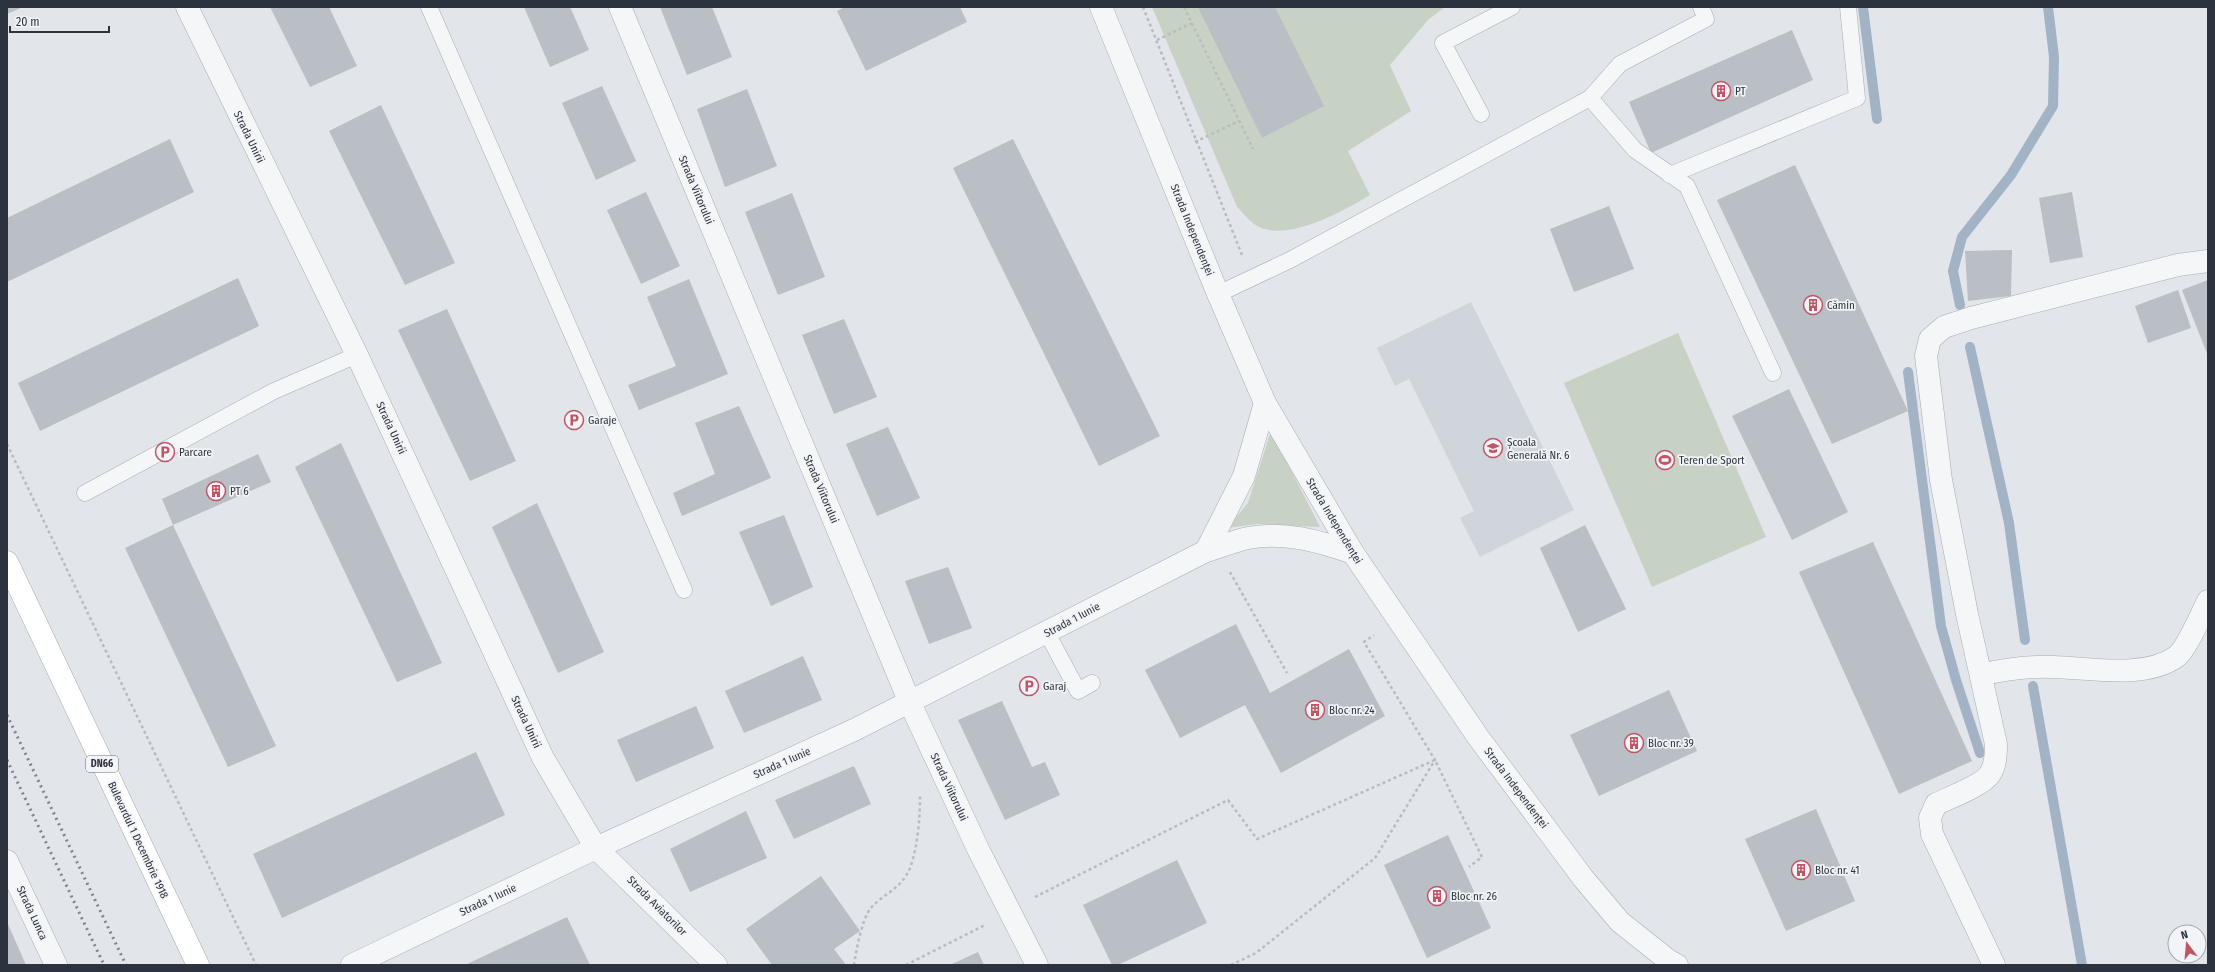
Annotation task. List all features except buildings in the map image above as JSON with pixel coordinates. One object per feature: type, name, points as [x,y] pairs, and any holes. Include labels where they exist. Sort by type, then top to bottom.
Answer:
[{"type":"main road","name":"Bulevardul 1 Decembrie 1918","points":[[7,562],[198,965]]},
{"type":"street","name":"Strada Unirii","points":[[187,7],[357,355],[543,758],[596,848]]},
{"type":"street","name":"Strada Viitorului","points":[[620,7],[910,702],[1037,965]]},
{"type":"street","name":"Strada Independenței","points":[[1101,7],[1218,294],[1266,403],[1353,553],[1478,737],[1583,878],[1620,922],[1676,965]]},
{"type":"street","points":[[1994,965],[1932,834],[1930,818],[1936,804],[1970,788],[1990,774],[1996,760],[1996,744],[1967,614],[1941,480],[1926,356],[1930,338],[1944,327],[1971,318],[2178,265],[2208,261]]},
{"type":"street","points":[[1206,550],[1244,476],[1266,403]]},
{"type":"street","name":"Strada 1 Iunie","points":[[352,965],[596,848],[910,702],[1047,633],[1206,550],[1248,538],[1282,536],[1319,541],[1353,553]]},
{"type":"street","points":[[1981,675],[2010,667],[2119,670],[2157,667],[2178,656],[2208,601]]},
{"type":"street","name":"Strada Aviatorilor","points":[[596,848],[716,965]]},
{"type":"street","name":"Strada Lunca","points":[[7,861],[56,965]]},
{"type":"lane","points":[[429,7],[684,590]]},
{"type":"lane","points":[[1481,114],[1444,42],[1512,7]]},
{"type":"lane","points":[[1218,294],[1290,260],[1590,98],[1620,64],[1706,19],[1701,7]]},
{"type":"lane","points":[[1670,175],[1856,98],[1848,7]]},
{"type":"lane","points":[[1590,98],[1635,150],[1687,186],[1773,373]]},
{"type":"lane","points":[[86,493],[274,391],[357,355]]},
{"type":"lane","points":[[1047,633],[1078,691],[1092,683]]},
{"type":"path","points":[[1143,7],[1157,40],[1195,142],[1252,278]]},
{"type":"path","points":[[1184,7],[1253,149]]},
{"type":"path","points":[[1157,40],[1192,23]]},
{"type":"path","points":[[1195,142],[1239,121]]},
{"type":"path","points":[[7,444],[256,965]]},
{"type":"path","points":[[1228,570],[1287,673]]},
{"type":"path","points":[[1397,617],[1364,642],[1435,760],[1482,857],[1469,867]]},
{"type":"path","points":[[906,965],[1228,800],[1257,839],[1435,760]]},
{"type":"path","points":[[1231,965],[1256,953],[1375,858],[1435,760]]},
{"type":"path","points":[[854,965],[857,945],[870,910],[898,887],[910,868],[920,818],[920,790]]},
{"type":"shaded area","name":"Școala Generală Nr. 6","points":[[1471,302],[1574,510],[1480,557],[1460,518],[1474,511],[1409,379],[1395,386],[1377,348]]},
{"type":"green space","points":[[1152,7],[1445,7],[1428,20],[1390,65],[1411,111],[1348,151],[1370,195],[1330,217],[1297,228],[1281,231],[1266,229],[1254,224],[1237,207]]},
{"type":"green space","name":"Teren de Sport","points":[[1678,333],[1766,537],[1652,587],[1564,383]]},
{"type":"green space","points":[[1271,431],[1320,527],[1256,524],[1227,528],[1248,503]]},
{"type":"waterway","points":[[1863,7],[1877,119]]},
{"type":"waterway","points":[[1960,305],[1953,271],[1962,237],[2011,175],[2053,106],[2054,57],[2048,7]]},
{"type":"waterway","points":[[1970,347],[2009,523],[2025,640]]},
{"type":"waterway","points":[[1908,372],[1941,626],[1956,680],[1980,753]]},
{"type":"waterway","points":[[2033,686],[2082,965]]},
{"type":"railway","points":[[7,715],[126,965]]},
{"type":"railway","points":[[7,760],[104,965]]},
{"type":"place","name":"PT","points":[[1721,91]]},
{"type":"place","name":"Cămin","points":[[1813,305]]},
{"type":"place","name":"Garaje","points":[[574,420]]},
{"type":"place","name":"Școala Generală Nr. 6","points":[[1493,448]]},
{"type":"place","name":"Parcare","points":[[165,452]]},
{"type":"place","name":"Teren de Sport","points":[[1665,460]]},
{"type":"place","name":"PT 6","points":[[216,491]]},
{"type":"place","name":"Garaj","points":[[1029,686]]},
{"type":"place","name":"Bloc nr. 24","points":[[1315,710]]},
{"type":"place","name":"Bloc nr. 39","points":[[1634,743]]},
{"type":"place","name":"Bloc nr. 41","points":[[1801,870]]},
{"type":"place","name":"Bloc nr. 26","points":[[1437,896]]}]
